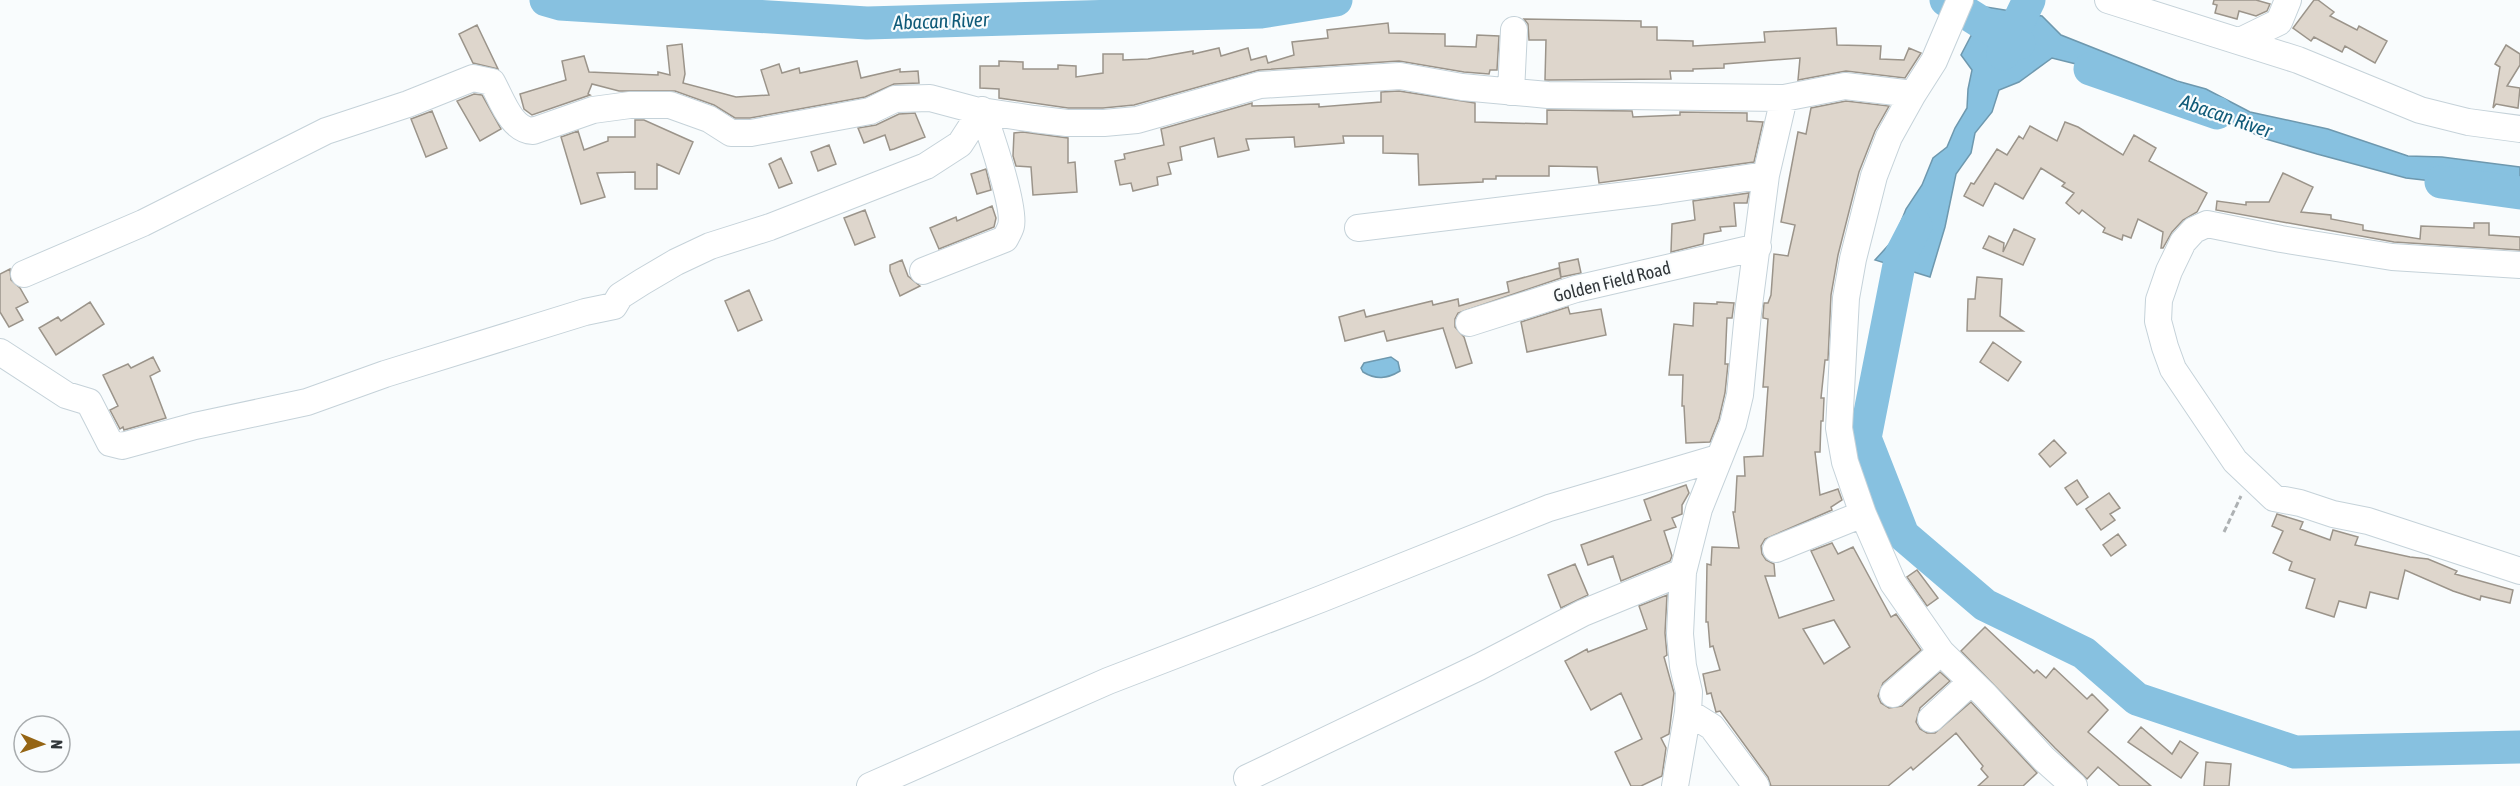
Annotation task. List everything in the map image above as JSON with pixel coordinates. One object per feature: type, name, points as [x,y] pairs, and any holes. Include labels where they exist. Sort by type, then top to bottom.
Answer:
[{"type":"street","points":[[1960,0],[1934,61],[1889,137],[1874,176],[1852,259],[1846,298],[1839,428],[1845,462],[1863,514],[1893,583],[1941,652],[2044,759],[2074,786]]},
{"type":"street","points":[[2108,0],[2298,60],[2421,110],[2468,122],[2520,129]]},
{"type":"street","points":[[2240,41],[2284,11],[2298,60]]},
{"type":"street","points":[[1511,92],[1514,30]]},
{"type":"street","points":[[24,274],[143,223],[327,131],[408,104],[473,78],[492,82],[516,126],[533,131],[593,110],[630,105],[670,105],[709,119],[731,133],[786,128],[870,111],[895,99],[930,98],[982,110],[1067,123],[1137,120],[1260,85],[1390,76],[1548,95],[1784,98],[1845,86],[1913,94]]},
{"type":"street","points":[[1675,786],[1689,712],[1689,693],[1683,666],[1680,634],[1683,572],[1699,509],[1732,424],[1740,396],[1766,175],[1784,98]]},
{"type":"street","points":[[922,271],[1005,239],[1012,225],[995,144],[982,110]]},
{"type":"street","points":[[0,352],[66,395],[89,402],[110,443],[122,446],[195,426],[307,402],[385,374],[585,312],[614,306],[620,296],[642,282],[710,246],[770,226],[926,166],[960,144],[982,110]]},
{"type":"street","points":[[1358,228],[1660,191],[1766,175]]},
{"type":"street","points":[[2520,265],[2392,257],[2207,224],[2194,230],[2183,242],[2169,271],[2159,300],[2158,321],[2173,369],[2235,461],[2274,498],[2300,503],[2333,514],[2368,520],[2520,571]]},
{"type":"street","name":"Golden Field Road","points":[[1468,323],[1576,290],[1758,247]]},
{"type":"street","points":[[870,786],[1108,681],[1322,599],[1549,508],[1718,458]]},
{"type":"street","points":[[1776,549],[1863,514]]},
{"type":"street","points":[[1248,778],[1479,667],[1583,613],[1683,572]]},
{"type":"street","points":[[1893,694],[1941,652]]},
{"type":"street","points":[[1931,719],[1971,682]]},
{"type":"street","points":[[1689,712],[1712,728],[1756,786]]},
{"type":"path","points":[[2224,532],[2241,496],[2260,487]]},
{"type":"water","points":[[1986,7],[2042,16],[2061,35],[2177,81],[2206,89],[2250,112],[2328,129],[2408,156],[2442,157],[2520,167],[2520,191],[2406,178],[2317,154],[2266,139],[2152,88],[2108,78],[2076,64],[2052,58],[2019,82],[1999,90],[1992,112],[1975,133],[1971,153],[1956,174],[1945,227],[1930,277],[1875,260],[1894,239],[1906,209],[1922,185],[1933,158],[1947,147],[1967,108],[1972,70],[1961,55]]},
{"type":"water","points":[[1391,357],[1398,362],[1400,371],[1391,376],[1382,378],[1372,376],[1363,372],[1361,368],[1364,363]]},
{"type":"building","points":[[2214,0],[2256,0],[2270,4],[2267,11],[2256,16],[2239,11],[2237,19],[2215,13],[2217,5],[2213,4]]},
{"type":"building","points":[[2314,0],[2318,0],[2334,12],[2330,16],[2357,30],[2359,26],[2387,41],[2375,63],[2345,46],[2342,52],[2314,37],[2311,41],[2293,28]]},
{"type":"building","points":[[1524,19],[1641,21],[1641,27],[1657,27],[1657,40],[1693,41],[1693,46],[1765,42],[1764,32],[1836,28],[1837,45],[1881,46],[1880,59],[1904,60],[1909,48],[1921,53],[1905,78],[1846,71],[1798,80],[1800,58],[1724,64],[1724,68],[1670,71],[1671,79],[1545,80],[1546,40],[1529,40],[1528,24]]},
{"type":"building","points":[[1388,23],[1389,33],[1445,34],[1445,46],[1476,47],[1477,35],[1499,36],[1497,70],[1490,70],[1489,74],[1464,72],[1399,61],[1259,70],[1134,105],[1103,108],[1068,108],[999,98],[999,89],[980,88],[980,66],[999,66],[999,61],[1023,62],[1023,69],[1058,69],[1058,65],[1076,66],[1076,77],[1103,73],[1103,54],[1123,54],[1123,60],[1148,59],[1193,51],[1193,54],[1219,48],[1221,56],[1248,48],[1251,60],[1266,56],[1268,63],[1294,55],[1292,42],[1328,38],[1327,30]]},
{"type":"building","points":[[477,25],[498,69],[473,63],[459,34]]},
{"type":"building","points":[[682,44],[685,74],[683,83],[736,97],[769,95],[761,70],[779,64],[782,73],[799,68],[800,73],[857,61],[861,78],[900,69],[900,72],[918,71],[919,83],[894,84],[865,97],[750,118],[735,118],[714,105],[675,91],[619,91],[592,84],[588,94],[590,95],[532,115],[524,109],[520,94],[566,80],[562,61],[584,56],[589,72],[658,75],[658,72],[670,75],[667,46]]},
{"type":"building","points":[[2506,45],[2520,54],[2520,65],[2507,86],[2520,88],[2518,108],[2496,104],[2493,108],[2500,67],[2495,64]]},
{"type":"building","points":[[1399,91],[1475,103],[1475,122],[1547,124],[1547,110],[1632,111],[1633,117],[1680,115],[1680,112],[1747,113],[1747,121],[1763,122],[1754,162],[1599,183],[1597,167],[1549,166],[1549,176],[1496,176],[1496,179],[1483,179],[1483,182],[1419,185],[1418,154],[1383,153],[1383,136],[1343,136],[1344,143],[1295,147],[1294,137],[1246,139],[1249,150],[1218,157],[1214,138],[1180,147],[1182,160],[1168,163],[1171,174],[1157,177],[1158,185],[1133,191],[1131,183],[1120,185],[1115,161],[1125,159],[1124,154],[1164,145],[1161,129],[1252,103],[1252,106],[1319,104],[1319,107],[1381,102],[1381,92]]},
{"type":"building","points":[[474,94],[482,95],[501,129],[480,141],[457,101]]},
{"type":"building","points":[[1846,101],[1889,106],[1875,131],[1859,172],[1838,255],[1831,295],[1828,360],[1825,360],[1821,398],[1824,398],[1820,452],[1815,452],[1820,495],[1838,489],[1842,500],[1831,507],[1832,510],[1765,539],[1761,546],[1762,554],[1766,560],[1774,564],[1775,576],[1765,576],[1779,618],[1834,600],[1811,551],[1832,543],[1838,554],[1853,547],[1891,617],[1896,614],[1921,650],[1883,683],[1878,696],[1881,703],[1889,708],[1902,706],[1940,672],[1950,681],[1920,708],[1916,722],[1920,729],[1927,733],[1935,733],[1971,702],[2037,773],[2023,786],[1978,786],[1988,777],[1981,769],[1983,766],[1956,733],[1913,770],[1911,767],[1888,786],[1771,786],[1768,777],[1720,711],[1716,712],[1711,693],[1707,694],[1703,674],[1720,670],[1713,646],[1710,647],[1708,622],[1706,622],[1707,564],[1711,565],[1712,547],[1739,548],[1733,512],[1735,512],[1737,476],[1745,476],[1744,457],[1763,456],[1768,387],[1763,387],[1768,319],[1763,318],[1764,303],[1768,303],[1771,295],[1774,254],[1788,256],[1795,225],[1781,222],[1798,132],[1806,134],[1811,108]],"holes":[[[1834,620],[1850,647],[1824,664],[1803,629]]]},
{"type":"building","points":[[432,111],[447,148],[426,157],[411,119]]},
{"type":"building","points":[[915,113],[925,137],[890,150],[885,135],[864,143],[858,128],[876,125],[899,114]]},
{"type":"building","points":[[635,120],[644,120],[693,142],[679,174],[657,164],[657,189],[635,189],[635,172],[597,173],[605,197],[581,204],[561,137],[578,131],[584,150],[608,141],[608,137],[635,137]]},
{"type":"building","points":[[2065,122],[2078,127],[2123,155],[2134,135],[2156,148],[2149,161],[2207,193],[2197,212],[2183,220],[2161,248],[2163,232],[2138,219],[2131,238],[2123,235],[2122,240],[2103,232],[2105,228],[2082,210],[2079,214],[2066,203],[2074,193],[2062,186],[2065,183],[2041,168],[2023,199],[1995,183],[1983,206],[1964,196],[1997,149],[2007,155],[2019,136],[2023,139],[2030,126],[2057,141]]},
{"type":"building","points":[[1023,132],[1068,138],[1068,163],[1075,162],[1077,192],[1033,195],[1031,167],[1016,166],[1013,156],[1014,133]]},
{"type":"building","points":[[829,145],[836,164],[818,171],[811,152]]},
{"type":"building","points":[[781,158],[792,183],[779,188],[769,164]]},
{"type":"building","points":[[986,169],[991,190],[977,194],[971,174]]},
{"type":"building","points":[[2283,173],[2313,187],[2301,212],[2331,215],[2331,219],[2363,225],[2363,230],[2420,239],[2421,226],[2474,228],[2474,223],[2489,223],[2489,235],[2520,237],[2520,250],[2394,242],[2216,210],[2217,201],[2246,205],[2246,202],[2269,202]]},
{"type":"building","points":[[1749,193],[1747,203],[1734,203],[1736,226],[1720,227],[1721,231],[1704,234],[1703,244],[1671,252],[1672,224],[1695,220],[1693,201]]},
{"type":"building","points":[[992,206],[996,218],[994,227],[939,249],[930,228],[956,217],[957,221]]},
{"type":"building","points":[[865,210],[875,237],[855,245],[844,218]]},
{"type":"building","points":[[2014,229],[2035,239],[2023,265],[1983,248],[1989,236],[2004,243],[2003,252]]},
{"type":"building","points":[[1578,259],[1581,273],[1561,277],[1559,263]]},
{"type":"building","points":[[902,260],[908,276],[920,286],[900,296],[890,271],[890,265]]},
{"type":"building","points":[[1559,268],[1561,278],[1458,313],[1455,327],[1464,337],[1472,363],[1456,368],[1443,328],[1387,341],[1384,331],[1345,341],[1339,317],[1364,310],[1366,317],[1432,301],[1433,305],[1458,299],[1459,306],[1509,292],[1507,282]]},
{"type":"building","points":[[10,269],[11,280],[20,288],[28,302],[16,308],[23,320],[9,327],[0,312],[0,274]]},
{"type":"building","points":[[1977,277],[2002,279],[2000,316],[2023,331],[1967,331],[1968,299],[1975,299]]},
{"type":"building","points":[[749,290],[762,320],[738,331],[725,301]]},
{"type":"building","points":[[90,302],[104,324],[56,355],[39,328],[58,317],[61,321]]},
{"type":"building","points":[[1717,302],[1734,303],[1732,318],[1727,318],[1725,364],[1728,364],[1725,393],[1719,419],[1710,442],[1686,443],[1684,406],[1682,406],[1683,375],[1669,375],[1674,324],[1693,326],[1694,303],[1717,304]]},
{"type":"building","points":[[1568,307],[1570,314],[1601,309],[1606,335],[1527,352],[1521,322]]},
{"type":"building","points":[[1993,342],[2021,362],[2008,381],[1980,362]]},
{"type":"building","points":[[153,357],[160,371],[150,376],[166,418],[124,430],[123,427],[120,429],[110,410],[118,406],[103,375],[128,364],[131,368]]},
{"type":"building","points":[[2054,440],[2066,453],[2050,467],[2039,454]]},
{"type":"building","points":[[2077,480],[2088,497],[2077,505],[2065,488]]},
{"type":"building","points":[[1686,485],[1689,493],[1682,505],[1682,514],[1672,518],[1676,527],[1664,531],[1672,556],[1670,561],[1621,581],[1613,556],[1588,565],[1581,545],[1651,520],[1644,500]]},
{"type":"building","points":[[2109,493],[2120,508],[2110,514],[2115,520],[2101,530],[2086,509]]},
{"type":"building","points":[[2277,514],[2303,522],[2300,529],[2330,540],[2333,530],[2358,537],[2355,545],[2428,559],[2457,571],[2455,574],[2513,590],[2510,603],[2481,596],[2480,600],[2405,570],[2398,599],[2370,592],[2366,608],[2339,601],[2334,617],[2306,608],[2315,579],[2289,570],[2292,562],[2273,553],[2283,531],[2272,526]]},
{"type":"building","points":[[2118,534],[2126,545],[2111,556],[2103,545]]},
{"type":"building","points":[[1575,564],[1588,595],[1561,608],[1548,575]]},
{"type":"building","points":[[1917,570],[1938,598],[1927,606],[1907,577]]},
{"type":"building","points":[[1667,595],[1665,633],[1667,655],[1664,657],[1674,693],[1669,734],[1661,738],[1666,748],[1662,776],[1641,786],[1631,786],[1615,752],[1642,739],[1621,693],[1591,710],[1565,661],[1587,649],[1588,652],[1647,629],[1639,606]]},
{"type":"building","points":[[1985,627],[2034,673],[2037,670],[2046,678],[2054,668],[2087,699],[2092,694],[2108,710],[2088,732],[2151,786],[2120,786],[2098,767],[2087,779],[1961,651]]},
{"type":"building","points":[[2141,727],[2172,754],[2180,741],[2198,753],[2181,778],[2128,742]]},
{"type":"building","points":[[2206,762],[2231,764],[2229,786],[2204,786]]},
{"type":"waterway","name":"Abacan River","points":[[546,0],[560,4],[867,23],[1261,12],[1336,0]]},
{"type":"waterway","name":"Abacan River","points":[[1946,0],[2009,40],[2019,43]]},
{"type":"waterway","points":[[2003,54],[2029,0]]},
{"type":"waterway","name":"Abacan River","points":[[2090,69],[2217,113]]},
{"type":"waterway","name":"Abacan River","points":[[2441,182],[2520,193]]},
{"type":"waterway","points":[[1916,226],[1901,255],[1865,438],[1903,535],[1985,605],[2084,653],[2137,699],[2295,752],[2520,747]]}]
